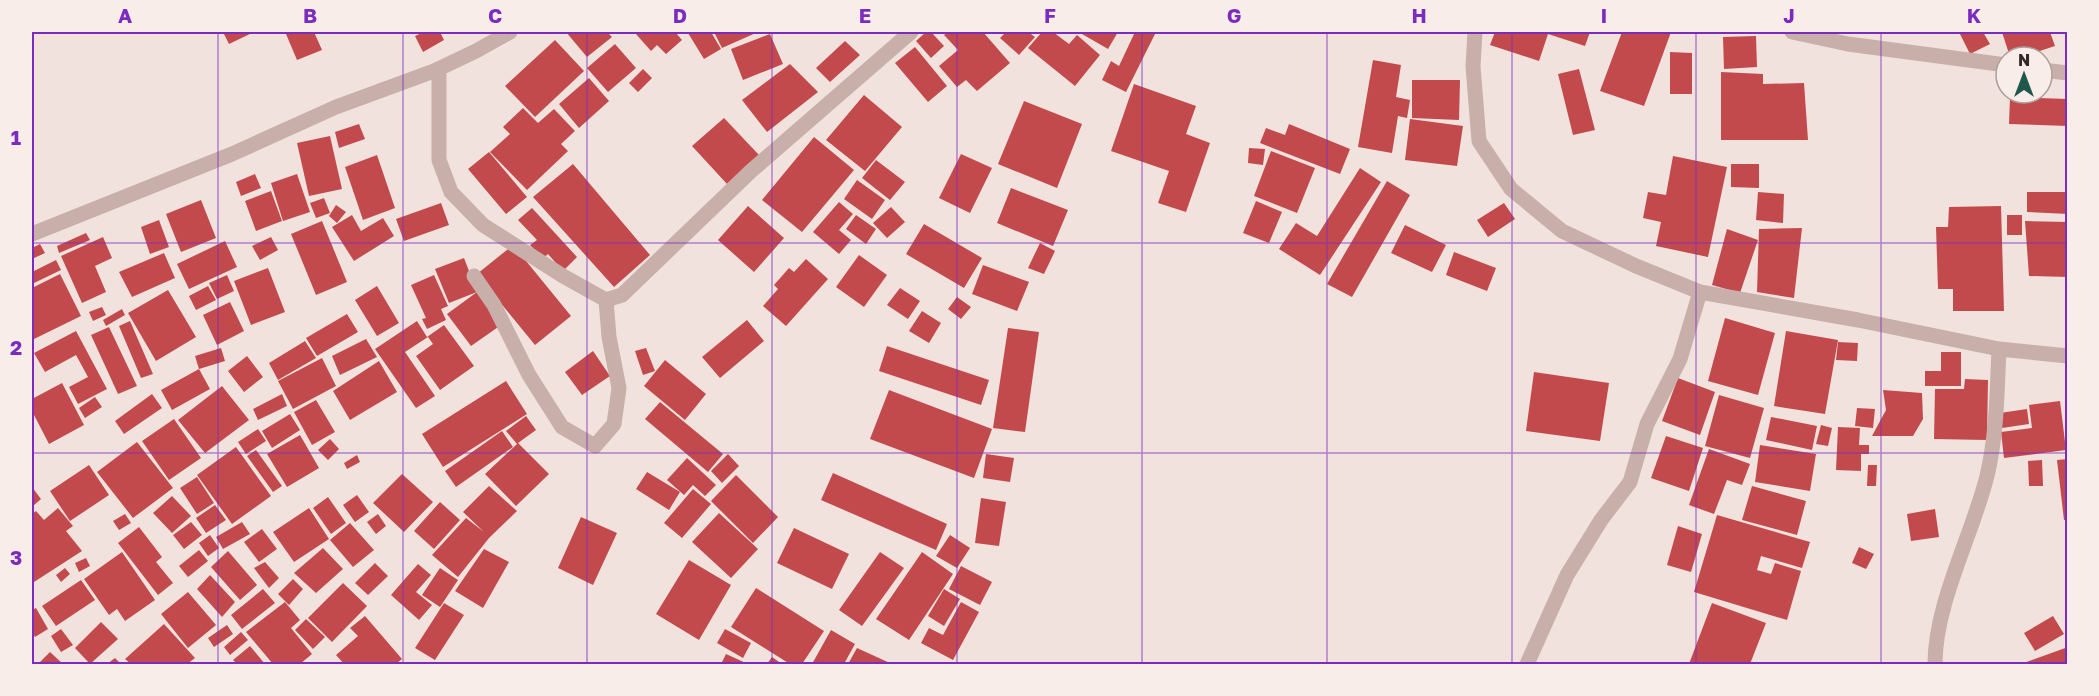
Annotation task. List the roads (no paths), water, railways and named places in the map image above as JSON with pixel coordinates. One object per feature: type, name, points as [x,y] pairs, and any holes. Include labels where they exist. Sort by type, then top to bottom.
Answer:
[{"type":"street","points":[[32,234],[232,154],[336,107],[439,69],[510,32]]},
{"type":"street","points":[[439,69],[439,160],[451,192],[483,225],[563,276],[606,300],[622,295],[751,171],[911,32]]},
{"type":"street","points":[[1475,32],[1473,66],[1479,141],[1511,189],[1562,231],[1636,266],[1700,292],[1858,320],[1999,349],[2067,356]]},
{"type":"street","points":[[1792,32],[1848,44],[1994,63]]},
{"type":"street","points":[[474,276],[494,304],[529,375],[562,427],[595,446],[614,424],[619,388],[609,337],[606,300]]},
{"type":"street","points":[[1527,664],[1567,575],[1601,520],[1630,482],[1647,424],[1680,359],[1700,292]]},
{"type":"street","points":[[1935,664],[1935,650],[1947,596],[1987,474],[1996,416],[1999,349]]}]
